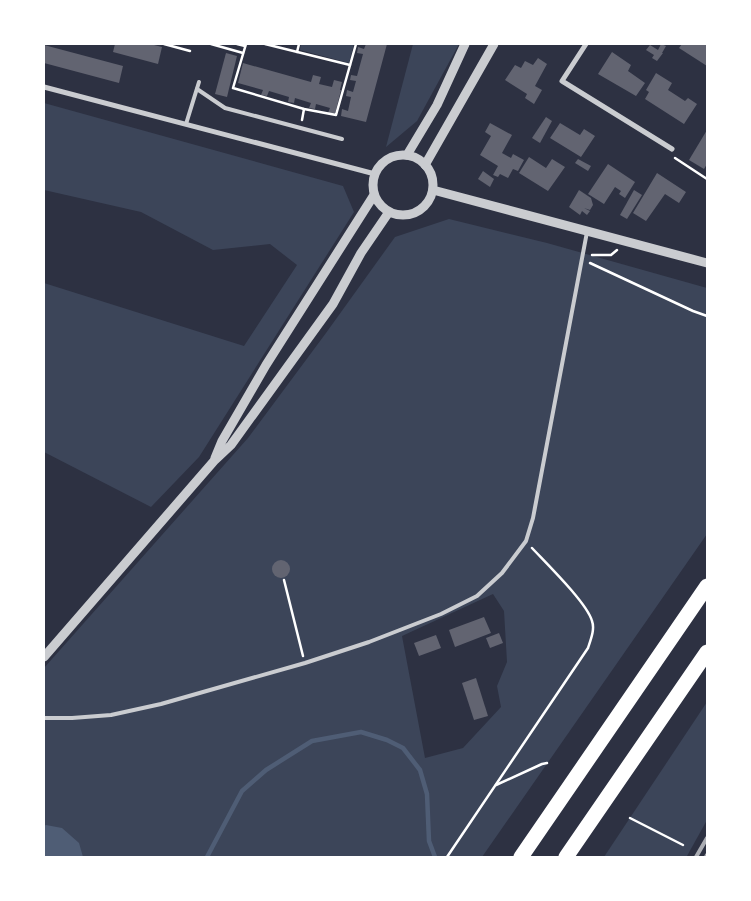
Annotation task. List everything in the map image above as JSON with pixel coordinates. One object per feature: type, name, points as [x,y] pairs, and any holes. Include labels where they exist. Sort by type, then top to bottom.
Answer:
[{"type":"highway","points":[[522,857],[707,586]]},
{"type":"highway","points":[[566,857],[707,652]]},
{"type":"street","points":[[407,155],[437,105],[465,44]]},
{"type":"street","points":[[425,165],[494,44]]},
{"type":"street","points":[[586,44],[562,81],[672,149]]},
{"type":"street","points":[[44,87],[375,174]]},
{"type":"street","points":[[407,155],[417,158],[425,165],[431,174],[433,190],[428,203],[416,213],[401,216],[389,212],[379,204],[374,195],[373,185],[375,174],[380,165],[392,157],[407,155]]},
{"type":"street","points":[[433,190],[707,263]]},
{"type":"street","points":[[214,461],[222,441],[266,365],[374,195]]},
{"type":"street","points":[[44,657],[214,461],[231,445],[328,312],[361,253],[389,212]]},
{"type":"lane","points":[[186,124],[199,82]]},
{"type":"lane","points":[[197,89],[225,108],[342,139]]},
{"type":"lane","points":[[44,718],[111,715],[162,704],[305,662],[396,632],[441,614],[476,596],[502,573],[526,541],[533,518],[587,230]]},
{"type":"path","points":[[164,44],[190,51]]},
{"type":"path","points":[[211,44],[243,53]]},
{"type":"path","points":[[237,44],[246,45],[233,88],[304,109],[336,115],[356,44]]},
{"type":"path","points":[[265,44],[350,65]]},
{"type":"path","points":[[297,52],[299,44]]},
{"type":"path","points":[[672,149],[675,159],[707,179]]},
{"type":"path","points":[[582,259],[707,316]]},
{"type":"path","points":[[447,857],[588,648],[592,633],[592,621],[583,605],[526,541]]},
{"type":"path","points":[[284,580],[305,662]]},
{"type":"path","points":[[494,786],[547,763]]},
{"type":"path","points":[[630,818],[684,845]]},
{"type":"shaded area","points":[[301,44],[354,44],[349,63],[300,50]]},
{"type":"shaded area","points":[[413,44],[459,44],[417,121],[386,147]]},
{"type":"shaded area","points":[[44,103],[343,186],[354,212],[199,457],[151,507],[44,452],[44,283],[244,346],[297,265],[270,244],[213,250],[141,212],[44,190]]},
{"type":"shaded area","points":[[449,219],[547,243],[707,288],[707,534],[482,857],[44,857],[44,668],[248,438],[395,237]],"holes":[[[493,594],[504,611],[507,662],[497,686],[501,707],[463,748],[425,758],[402,636]]]},
{"type":"shaded area","points":[[707,702],[707,820],[687,856],[604,857]]},
{"type":"shaded area","points":[[44,826],[62,828],[79,843],[83,857],[44,857]]},
{"type":"building","points":[[115,44],[150,44],[162,47],[158,64],[113,52]]},
{"type":"building","points":[[366,44],[387,44],[366,122],[341,116],[342,109],[348,111],[351,97],[346,96],[347,90],[353,92],[356,81],[350,80],[351,75],[357,76],[363,54],[357,53],[358,47],[364,49]]},
{"type":"building","points":[[661,44],[666,46],[657,61],[652,58],[654,55],[646,50],[650,45],[658,50]]},
{"type":"building","points":[[682,44],[707,44],[707,66],[679,48]]},
{"type":"building","points":[[44,45],[123,66],[119,83],[44,63]]},
{"type":"building","points":[[612,52],[631,65],[628,71],[645,83],[636,96],[598,74]]},
{"type":"building","points":[[226,53],[237,56],[227,97],[215,94]]},
{"type":"building","points":[[538,58],[547,64],[535,86],[542,90],[534,104],[525,98],[527,94],[505,80],[515,65],[521,68],[525,61],[533,65]]},
{"type":"building","points":[[243,63],[311,82],[313,75],[321,77],[319,84],[332,87],[334,80],[342,82],[335,114],[328,113],[330,108],[316,104],[315,109],[309,108],[311,103],[295,98],[294,103],[288,102],[289,97],[269,91],[267,96],[261,95],[263,90],[238,83]]},
{"type":"building","points":[[656,73],[672,83],[668,90],[685,101],[688,98],[697,104],[684,124],[645,99],[649,92],[646,90]]},
{"type":"building","points":[[546,117],[552,121],[540,143],[532,138]]},
{"type":"building","points":[[490,123],[512,135],[502,153],[511,158],[513,154],[524,160],[518,171],[513,169],[508,178],[500,174],[498,177],[493,175],[498,166],[480,155],[491,136],[485,132]]},
{"type":"building","points":[[560,123],[580,135],[584,129],[595,136],[581,157],[550,138]]},
{"type":"building","points":[[707,130],[707,164],[704,169],[689,160]]},
{"type":"building","points":[[529,157],[546,168],[552,159],[565,167],[548,191],[519,173]]},
{"type":"building","points":[[578,159],[591,166],[588,171],[575,163]]},
{"type":"building","points":[[608,164],[635,182],[625,198],[619,194],[621,191],[615,187],[604,204],[588,194]]},
{"type":"building","points":[[483,171],[494,179],[490,187],[478,179]]},
{"type":"building","points":[[657,173],[686,192],[679,203],[665,194],[646,221],[633,213]]},
{"type":"building","points":[[579,190],[591,198],[593,205],[590,210],[584,208],[590,211],[587,215],[582,211],[580,215],[569,207]]},
{"type":"building","points":[[634,190],[642,195],[627,219],[620,215]]},
{"type":"building","points":[[281,560],[289,565],[290,569],[285,577],[281,578],[273,573],[272,569],[277,561]]},
{"type":"building","points":[[484,617],[491,633],[455,647],[449,630]]},
{"type":"building","points":[[499,633],[503,643],[490,648],[486,638]]},
{"type":"building","points":[[436,635],[441,648],[419,656],[414,643]]},
{"type":"building","points":[[476,678],[488,716],[474,720],[462,683]]},
{"type":"waterway","points":[[207,857],[242,791],[266,770],[312,741],[361,732],[387,740],[403,748],[420,770],[427,794],[429,841],[435,857]]},
{"type":"railway","points":[[696,857],[707,838]]}]
